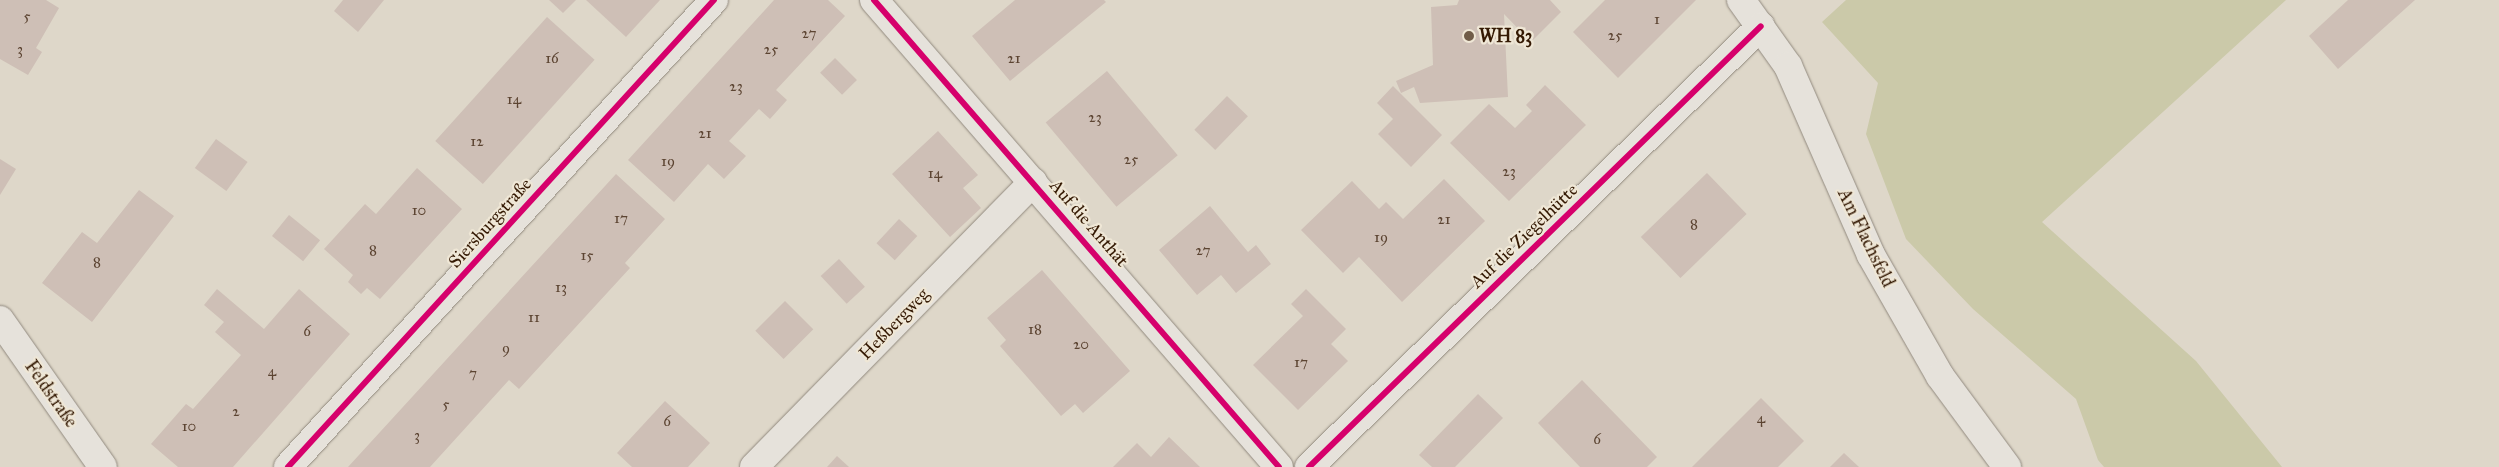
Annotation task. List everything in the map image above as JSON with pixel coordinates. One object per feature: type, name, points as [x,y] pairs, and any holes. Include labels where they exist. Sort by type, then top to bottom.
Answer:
[{"type":"street","name":"Siersburgstraße","points":[[288,467],[714,0]]},
{"type":"street","name":"Auf die Anthät","points":[[874,0],[1279,467]]},
{"type":"street","name":"Am Flachsfeld","points":[[1741,0],[1788,66],[1871,255],[1940,376],[2007,467]]},
{"type":"street","name":"Auf die Ziegelhütte","points":[[1309,467],[1761,26]]},
{"type":"street","name":"Heßbergweg","points":[[754,467],[1033,182]]},
{"type":"street","name":"Feldstraße","points":[[0,320],[103,467]]},
{"type":"shaded area","points":[[1846,0],[2286,0],[2042,222],[2196,361],[2282,467],[2104,467],[2098,460],[2076,399],[1973,309],[1906,239],[1866,134],[1878,83],[1822,22]]},
{"type":"building","points":[[0,0],[46,0],[59,8],[36,48],[42,52],[28,75],[0,59]]},
{"type":"building","points":[[343,0],[384,0],[358,32],[334,11]]},
{"type":"building","points":[[549,0],[576,0],[563,13]]},
{"type":"building","points":[[586,0],[660,0],[626,37]]},
{"type":"building","points":[[774,0],[828,0],[845,16],[776,90],[787,100],[770,119],[759,109],[729,141],[746,156],[724,179],[708,164],[674,202],[628,160]]},
{"type":"building","points":[[1015,0],[1104,0],[1106,2],[1010,81],[972,36]]},
{"type":"building","name":"WH 83","points":[[1459,0],[1550,0],[1561,12],[1531,42],[1504,14],[1508,97],[1420,103],[1414,87],[1401,93],[1396,81],[1433,65],[1431,7],[1457,5]]},
{"type":"building","points":[[1605,0],[1696,0],[1618,78],[1573,32]]},
{"type":"building","points":[[2348,0],[2415,0],[2338,69],[2309,36]]},
{"type":"building","points":[[547,17],[595,60],[483,184],[435,141]]},
{"type":"building","points":[[835,58],[857,80],[842,95],[820,73]]},
{"type":"building","points":[[1107,71],[1178,155],[1116,207],[1046,122]]},
{"type":"building","points":[[1545,85],[1586,125],[1509,201],[1450,143],[1489,104],[1515,128],[1532,111],[1526,105]]},
{"type":"building","points":[[1393,86],[1442,135],[1411,167],[1378,134],[1393,119],[1377,103]]},
{"type":"building","points":[[1227,96],[1248,116],[1215,150],[1194,130]]},
{"type":"building","points":[[938,131],[978,175],[963,188],[981,208],[950,237],[892,174]]},
{"type":"building","points":[[216,139],[248,162],[226,191],[195,168]]},
{"type":"building","points":[[0,159],[16,169],[0,195]]},
{"type":"building","points":[[417,168],[462,209],[380,299],[367,288],[361,294],[348,282],[353,275],[324,249],[365,204],[376,214]]},
{"type":"building","points":[[1707,173],[1747,214],[1680,278],[1641,237]]},
{"type":"building","points":[[616,174],[665,219],[625,263],[630,268],[519,389],[509,380],[430,467],[348,467]]},
{"type":"building","points":[[1444,179],[1485,221],[1402,302],[1359,257],[1343,273],[1301,230],[1352,181],[1379,209],[1386,202],[1403,219]]},
{"type":"building","points":[[139,190],[174,216],[92,322],[42,283],[82,232],[97,243]]},
{"type":"building","points":[[1210,206],[1248,252],[1256,245],[1271,264],[1236,293],[1221,275],[1197,295],[1159,250]]},
{"type":"building","points":[[289,215],[320,240],[303,261],[272,236]]},
{"type":"building","points":[[899,219],[917,236],[895,260],[876,243]]},
{"type":"building","points":[[839,259],[865,287],[847,304],[821,276]]},
{"type":"building","points":[[1042,270],[1130,371],[1083,413],[1075,404],[1061,416],[1000,346],[1006,340],[987,318]]},
{"type":"building","points":[[217,289],[264,329],[299,289],[350,334],[233,467],[178,467],[151,444],[186,404],[193,409],[241,355],[215,332],[224,322],[204,305]]},
{"type":"building","points":[[1306,289],[1346,329],[1331,344],[1348,361],[1298,410],[1253,365],[1303,316],[1291,304]]},
{"type":"building","points":[[785,301],[813,329],[784,359],[755,331]]},
{"type":"building","points":[[1582,380],[1657,457],[1647,467],[1580,467],[1538,423]]},
{"type":"building","points":[[1478,394],[1503,418],[1455,467],[1432,467],[1419,455]]},
{"type":"building","points":[[1761,398],[1804,441],[1778,467],[1692,467]]},
{"type":"building","points":[[665,401],[710,443],[688,467],[632,467],[617,453]]},
{"type":"building","points":[[1169,437],[1200,467],[1113,467],[1137,443],[1151,457]]},
{"type":"building","points":[[1844,453],[1859,467],[1830,467]]},
{"type":"building","points":[[837,456],[849,467],[827,467]]},
{"type":"cycle path","points":[[288,467],[714,0]]},
{"type":"cycle path","points":[[874,0],[1279,467]]},
{"type":"cycle path","points":[[1309,467],[1761,26]]},
{"type":"place","name":"WH 83","points":[[1469,36]]}]
